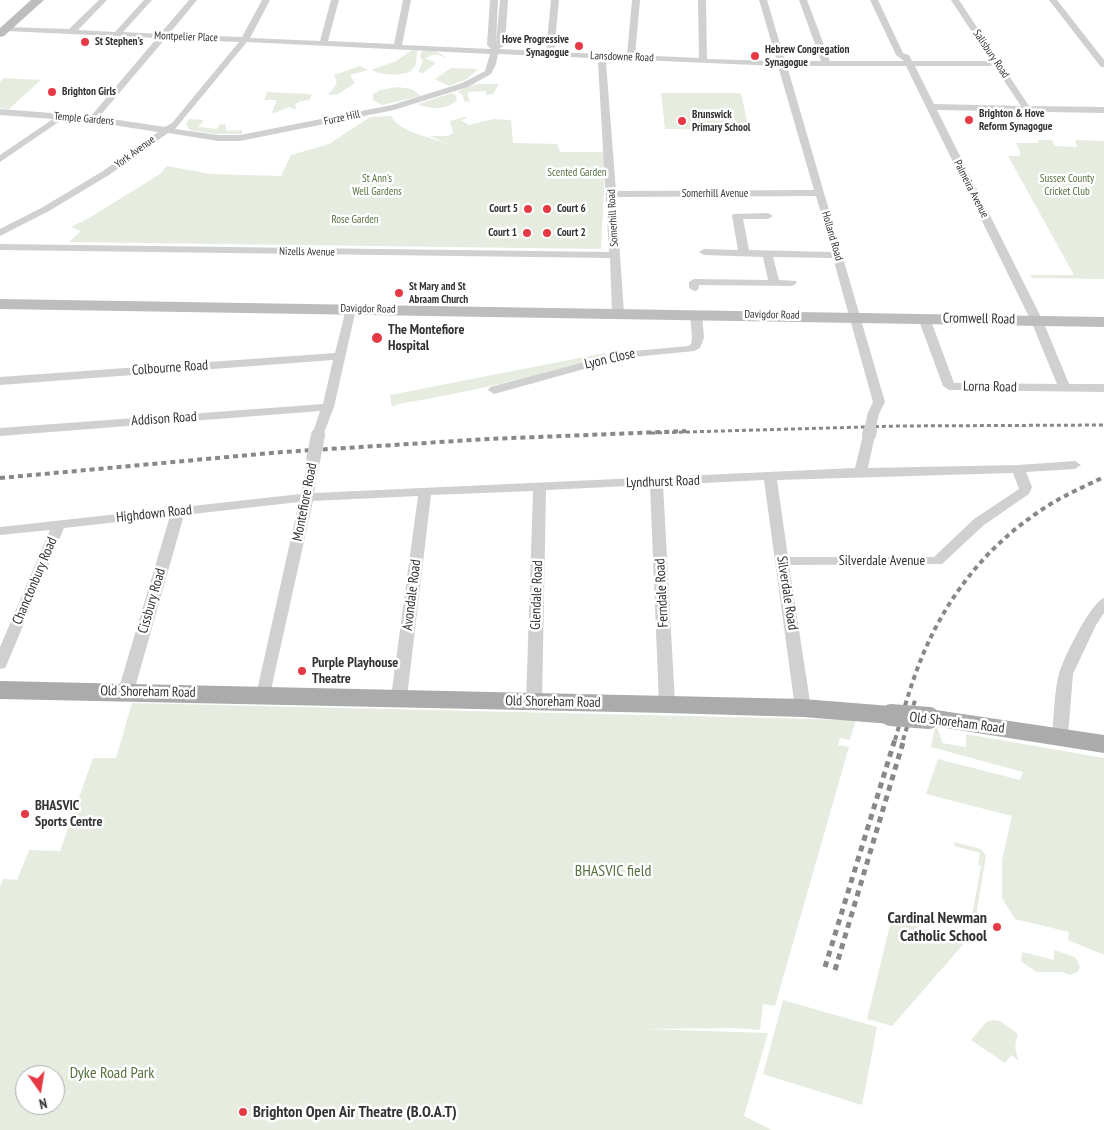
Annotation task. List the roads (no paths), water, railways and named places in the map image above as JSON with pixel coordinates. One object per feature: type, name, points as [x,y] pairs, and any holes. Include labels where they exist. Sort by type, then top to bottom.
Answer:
[{"type":"main road","points":[[3,31],[38,0]]},
{"type":"main road","name":"Davigdor Road","points":[[0,304],[855,317]]},
{"type":"main road","name":"Cromwell Road","points":[[855,317],[1104,322]]},
{"type":"main road","name":"Old Shoreham Road","points":[[0,690],[399,697],[803,708],[929,718],[1104,744]]},
{"type":"street","points":[[71,32],[103,0]]},
{"type":"street","points":[[117,34],[148,0]]},
{"type":"street","points":[[93,120],[161,36],[193,0]]},
{"type":"street","name":"York Avenue","points":[[0,233],[46,209],[98,178],[178,122],[245,40],[266,0]]},
{"type":"street","points":[[323,43],[335,0]]},
{"type":"street","points":[[398,47],[408,0]]},
{"type":"street","points":[[494,0],[490,45],[495,49]]},
{"type":"street","name":"Furze Hill","points":[[167,130],[236,141],[394,107],[478,79],[491,68],[495,49],[501,45],[504,0]]},
{"type":"street","points":[[550,53],[555,0]]},
{"type":"street","points":[[631,57],[636,0]]},
{"type":"street","points":[[702,0],[703,60]]},
{"type":"street","name":"Holland Road","points":[[763,0],[879,402],[873,415],[861,472]]},
{"type":"street","points":[[803,0],[826,64]]},
{"type":"street","name":"Palmeira Avenue","points":[[874,0],[900,55],[908,60],[1037,321],[1065,388]]},
{"type":"street","points":[[883,0],[911,55],[908,60]]},
{"type":"street","name":"Salisbury Road","points":[[955,0],[1027,109]]},
{"type":"street","points":[[1054,0],[1104,65]]},
{"type":"street","name":"Montpelier Place","points":[[3,31],[71,32],[245,40]]},
{"type":"street","name":"Lansdowne Road","points":[[245,40],[495,49],[783,64],[908,60],[998,63]]},
{"type":"street","name":"Somerhill Road","points":[[602,63],[612,194],[618,313]]},
{"type":"street","points":[[931,107],[1104,110]]},
{"type":"street","name":"Temple Gardens","points":[[0,112],[93,120],[167,130]]},
{"type":"street","points":[[0,159],[61,117]]},
{"type":"street","name":"Somerhill Avenue","points":[[612,194],[819,193]]},
{"type":"street","points":[[744,253],[738,216],[768,216]]},
{"type":"street","name":"Nizells Avenue","points":[[0,246],[615,255]]},
{"type":"street","points":[[704,252],[838,255]]},
{"type":"street","points":[[767,254],[774,283]]},
{"type":"street","points":[[694,288],[694,282],[792,283]]},
{"type":"street","name":"Montefiore Road","points":[[264,695],[307,497],[318,435],[328,407],[351,309]]},
{"type":"street","name":"Lyon Close","points":[[494,390],[623,355],[690,349],[696,346],[698,338],[696,314]]},
{"type":"street","name":"Lorna Road","points":[[924,318],[949,386],[1104,388]]},
{"type":"street","name":"Colbourne Road","points":[[0,381],[341,356]]},
{"type":"street","name":"Addison Road","points":[[0,432],[328,407]]},
{"type":"street","name":"Lyndhurst Road","points":[[307,497],[770,478],[861,472],[1018,469],[1075,465]]},
{"type":"street","name":"Silverdale Avenue","points":[[782,561],[937,561],[979,522],[1024,491],[1026,487],[1018,469]]},
{"type":"street","name":"Silverdale Road","points":[[770,478],[803,708]]},
{"type":"street","name":"Ferndale Road","points":[[656,483],[667,704]]},
{"type":"street","name":"Glendale Road","points":[[534,702],[540,488]]},
{"type":"street","name":"Avondale Road","points":[[399,697],[425,492]]},
{"type":"street","name":"Highdown Road","points":[[0,531],[307,497]]},
{"type":"street","name":"Cissbury Road","points":[[126,692],[178,512]]},
{"type":"street","name":"Chanctonbury Road","points":[[0,664],[59,525]]},
{"type":"street","points":[[1060,736],[1066,674],[1089,624],[1099,621],[1104,603]]},
{"type":"railway","points":[[651,433],[898,426],[1104,425]]},
{"type":"railway","points":[[0,478],[282,452],[488,439],[686,431]]},
{"type":"railway","points":[[895,740],[923,653],[947,607],[962,585],[996,546],[1037,513],[1070,493],[1104,477]]},
{"type":"railway","points":[[903,740],[916,697]]},
{"type":"railway","points":[[825,967],[895,739]]},
{"type":"railway","points":[[835,970],[904,739]]},
{"type":"place","name":"St Stephen's","points":[[85,42]]},
{"type":"place","name":"Hove Progressive Synagogue","points":[[579,46]]},
{"type":"place","name":"Hebrew Congregation Synagogue","points":[[755,56]]},
{"type":"place","name":"Brighton Girls","points":[[52,92]]},
{"type":"place","name":"Brighton & Hove Reform Synagogue","points":[[969,120]]},
{"type":"place","name":"Brunswick Primary School","points":[[682,121]]},
{"type":"place","name":"Court 5","points":[[528,209]]},
{"type":"place","name":"Court 6","points":[[547,209]]},
{"type":"place","name":"Court 1","points":[[527,233]]},
{"type":"place","name":"Court 2","points":[[547,233]]},
{"type":"place","name":"St Mary and St Abraam Church","points":[[399,293]]},
{"type":"place","name":"The Montefiore Hospital","points":[[377,338]]},
{"type":"place","name":"Purple Playhouse Theatre","points":[[302,671]]},
{"type":"place","name":"BHASVIC Sports Centre","points":[[25,814]]},
{"type":"place","name":"Cardinal Newman Catholic School","points":[[997,927]]},
{"type":"place","name":"Brighton Open Air Theatre (B.O.A.T)","points":[[243,1112]]},
{"type":"park label","name":"Scented Garden","points":[[577,173]]},
{"type":"park label","name":"St Ann's Well Gardens","points":[[377,185]]},
{"type":"park label","name":"Sussex County Cricket Club","points":[[1067,185]]},
{"type":"park label","name":"Rose Garden","points":[[355,220]]},
{"type":"park label","name":"BHASVIC field","points":[[613,871]]},
{"type":"park label","name":"Dyke Road Park","points":[[112,1073]]}]
